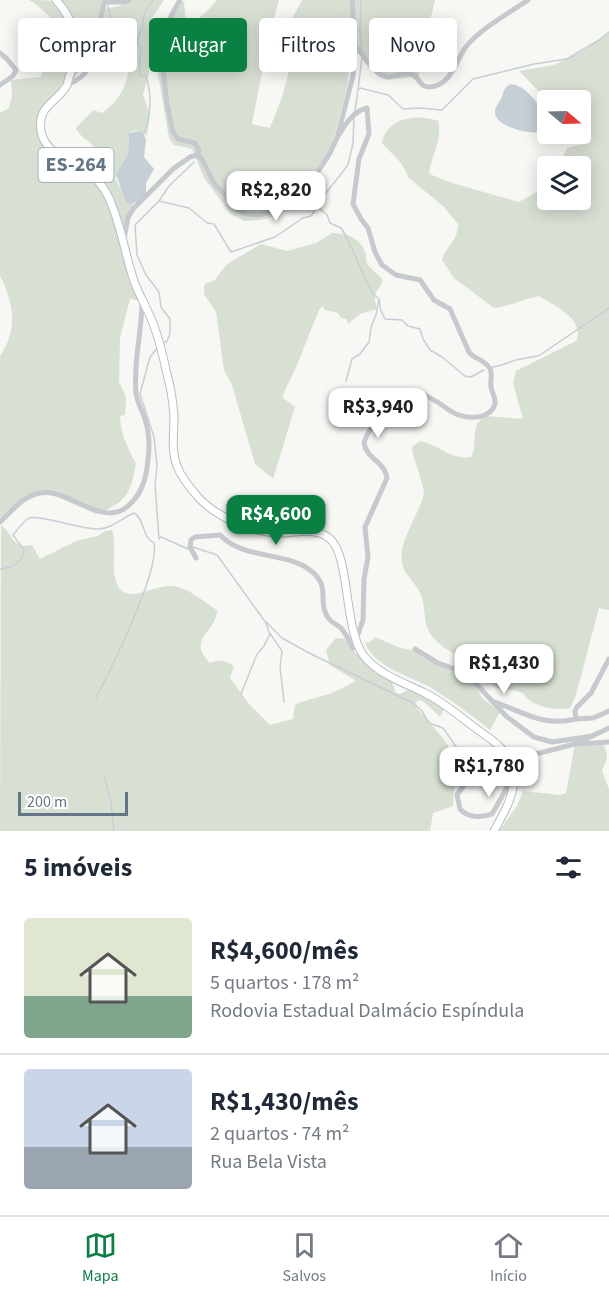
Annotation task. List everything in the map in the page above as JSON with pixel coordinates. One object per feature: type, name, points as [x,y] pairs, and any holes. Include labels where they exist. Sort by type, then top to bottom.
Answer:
[{"type":"main road","name":"ES-264","points":[[56,0],[71,22],[76,40],[75,61],[67,85],[49,104],[42,116],[43,138],[56,153],[85,170],[99,182],[112,203],[135,283],[154,323],[158,338],[173,404],[177,465],[201,501],[243,526],[274,533],[312,531],[330,539],[335,544],[356,640],[364,657],[377,668],[448,707],[499,745],[509,759],[515,781],[510,803],[494,831]]},
{"type":"street","points":[[67,85],[80,78],[92,60],[105,2],[129,0]]},
{"type":"street","points":[[180,0],[170,18],[161,65],[173,132],[178,139],[195,142],[199,150],[197,155]]},
{"type":"street","points":[[352,0],[353,18]]},
{"type":"street","points":[[357,47],[382,75],[390,77],[411,74],[422,84],[430,87],[448,76],[472,40],[528,0]]},
{"type":"street","points":[[0,53],[16,70],[13,76],[0,85]]},
{"type":"street","points":[[197,155],[202,159],[214,183],[239,211],[259,215],[285,206],[307,189],[330,153],[337,138],[354,72]]},
{"type":"street","points":[[337,138],[355,114],[363,108],[368,109],[369,130],[359,159],[352,204],[368,228],[378,259],[391,273],[423,282],[434,300],[450,309],[472,357],[484,362],[491,371],[491,389],[495,401],[494,408],[487,414],[472,417],[458,415],[430,397],[409,392],[397,393],[384,404],[364,443],[365,449],[386,470],[387,478],[365,527],[368,556],[364,579],[363,620],[356,640]]},
{"type":"street","points":[[124,241],[128,217],[134,208],[173,169],[197,155]]},
{"type":"street","points":[[0,522],[25,498],[38,493],[46,492],[64,496],[108,514],[123,510],[134,501],[142,486],[149,456],[148,430],[136,392],[142,300]]},
{"type":"street","points":[[141,327],[154,323]]},
{"type":"street","points":[[196,558],[190,547],[191,540],[195,537],[220,535],[226,541],[245,550],[286,560],[308,569],[323,586],[324,611],[327,617],[340,628],[353,648],[360,648]]},
{"type":"street","points":[[415,649],[438,663],[466,673],[506,716],[526,732],[541,740],[552,742],[593,736]]},
{"type":"street","points":[[576,719],[577,707],[591,693],[609,658]]},
{"type":"street","points":[[494,702],[544,721],[561,722],[593,718],[609,711]]},
{"type":"street","points":[[514,771],[532,755],[575,744],[609,728]]},
{"type":"street","points":[[575,744],[609,742]]},
{"type":"street","points":[[464,785],[458,795],[460,809],[464,813],[477,816],[492,814],[508,786],[515,781]]},
{"type":"shaded area","points":[[29,0],[52,1],[59,6],[66,18],[50,18]]},
{"type":"shaded area","points":[[59,0],[106,0],[102,10],[122,5],[128,0],[164,0],[152,18],[149,18],[149,74],[143,95],[150,114],[147,136],[139,131],[129,133],[128,154],[117,172],[116,179],[126,200],[131,205],[134,204],[122,233],[115,209],[88,171],[96,151],[76,128],[93,110],[102,113],[111,105],[120,95],[128,72],[137,72],[137,18],[71,18]]},
{"type":"shaded area","points":[[180,0],[184,2],[185,18],[170,18]]},
{"type":"shaded area","points":[[217,0],[279,0],[274,18],[259,18],[259,72],[262,72],[252,124],[270,128],[289,72],[349,72],[348,84],[331,149],[307,191],[276,216],[244,221],[231,214],[204,178],[192,149],[174,145],[169,138],[158,72],[247,72],[247,18],[200,18]]},
{"type":"shaded area","points":[[302,0],[435,0],[431,18],[369,18],[369,58],[357,55],[357,18],[293,18]]},
{"type":"shaded area","points":[[609,32],[609,610],[599,608],[576,695],[570,708],[558,709],[538,705],[523,693],[500,687],[498,689],[488,682],[505,671],[472,663],[439,644],[427,627],[424,604],[416,586],[406,573],[402,563],[402,550],[421,504],[424,490],[412,451],[413,446],[420,441],[457,456],[471,457],[476,429],[481,419],[487,416],[523,419],[513,383],[516,371],[576,341],[577,326],[567,314],[539,296],[494,308],[454,278],[442,260],[456,235],[458,224],[444,207],[409,178],[401,163],[382,143],[389,128],[396,123],[412,118],[438,121],[438,141],[429,173],[432,175],[519,202],[537,192],[537,210],[591,210],[591,156],[563,156],[567,148],[591,144],[591,90],[537,90],[519,71],[554,65],[581,52]]},
{"type":"shaded area","points":[[42,72],[68,72],[44,112],[40,140],[56,157],[92,180],[105,196],[141,301],[130,299],[120,338],[119,382],[126,397],[125,415],[120,416],[125,441],[136,463],[129,490],[121,501],[106,510],[96,514],[44,491],[33,492],[0,518],[0,356],[10,336],[12,316],[5,286],[0,276],[0,113],[9,108],[12,96],[11,80],[41,77]]},
{"type":"shaded area","points":[[381,72],[419,72],[419,82],[412,77],[387,76]]},
{"type":"shaded area","points":[[508,85],[522,88],[537,102],[537,132],[517,130],[497,118],[496,108]]},
{"type":"shaded area","points":[[143,132],[146,140],[144,157],[154,169],[146,183],[146,194],[130,205],[125,200],[116,174],[128,154],[129,133]]},
{"type":"shaded area","points":[[332,233],[356,239],[363,247],[368,264],[383,280],[375,296],[377,309],[360,314],[348,324],[346,319],[341,318],[338,313],[325,310],[322,306],[319,310],[282,397],[295,407],[273,479],[255,464],[232,385],[224,370],[216,312],[204,294],[204,286],[214,281],[227,264],[261,244],[287,251],[316,243]]},
{"type":"shaded area","points":[[1,525],[20,545],[32,545],[40,559],[76,541],[112,530],[116,581],[125,593],[140,593],[164,586],[178,587],[217,610],[212,625],[201,642],[203,655],[210,663],[222,661],[234,666],[230,678],[249,704],[270,725],[293,719],[295,705],[298,703],[332,693],[356,681],[330,665],[326,650],[336,638],[345,639],[359,656],[390,676],[396,693],[400,694],[416,686],[447,704],[440,717],[423,701],[418,700],[415,704],[456,758],[453,806],[433,813],[430,831],[0,831]]},
{"type":"shaded area","points":[[375,637],[400,648],[413,650],[425,658],[472,678],[482,698],[500,712],[490,730],[433,689],[377,659],[365,643]]},
{"type":"shaded area","points":[[575,744],[604,745],[607,759],[602,771],[609,789],[609,831],[499,831],[517,806],[523,791],[561,795],[566,793]]},
{"type":"waterway","points":[[137,43],[143,27],[144,15],[153,0]]},
{"type":"waterway","points":[[361,0],[362,50]]},
{"type":"waterway","points":[[108,6],[112,24],[118,33],[142,47],[140,75],[146,76],[150,98],[144,133]]},
{"type":"waterway","points":[[358,90],[360,88],[388,95],[403,109],[442,110],[473,79],[534,64],[567,59],[609,32]]},
{"type":"waterway","points":[[355,112],[362,58]]},
{"type":"waterway","points":[[159,201],[189,208],[207,223],[214,224],[231,252],[275,237],[303,218],[311,216],[348,165],[353,143],[354,117]]},
{"type":"waterway","points":[[162,344],[167,341],[170,334],[170,319],[161,307],[159,292],[146,275],[137,255],[135,225],[159,201],[169,186],[194,162]]},
{"type":"waterway","points":[[319,208],[327,215],[330,223],[341,228],[346,236],[372,293],[379,299],[385,319],[402,320],[408,326],[420,329],[430,350],[465,376],[471,377],[484,370]]},
{"type":"waterway","points":[[346,381],[352,359],[360,354],[369,342],[379,299]]},
{"type":"waterway","points":[[492,367],[540,355],[609,308]]},
{"type":"waterway","points":[[158,347],[150,357],[140,394],[154,437],[159,539]]},
{"type":"waterway","points":[[0,569],[13,566],[22,558],[24,550],[13,535],[22,524],[34,517],[99,529],[113,525],[134,513],[138,516],[147,537],[154,543]]},
{"type":"waterway","points":[[160,538],[188,549]]},
{"type":"waterway","points":[[96,698],[142,597],[154,557],[154,544]]},
{"type":"waterway","points":[[193,547],[217,555],[264,620],[282,638],[413,703],[422,711],[429,723],[443,728],[457,748],[477,759]]},
{"type":"waterway","points":[[265,621],[269,632],[282,651],[280,667],[284,702]]},
{"type":"waterway","points":[[241,694],[257,654],[270,634]]},
{"type":"waterway","points":[[105,778],[111,802],[114,831]]}]
